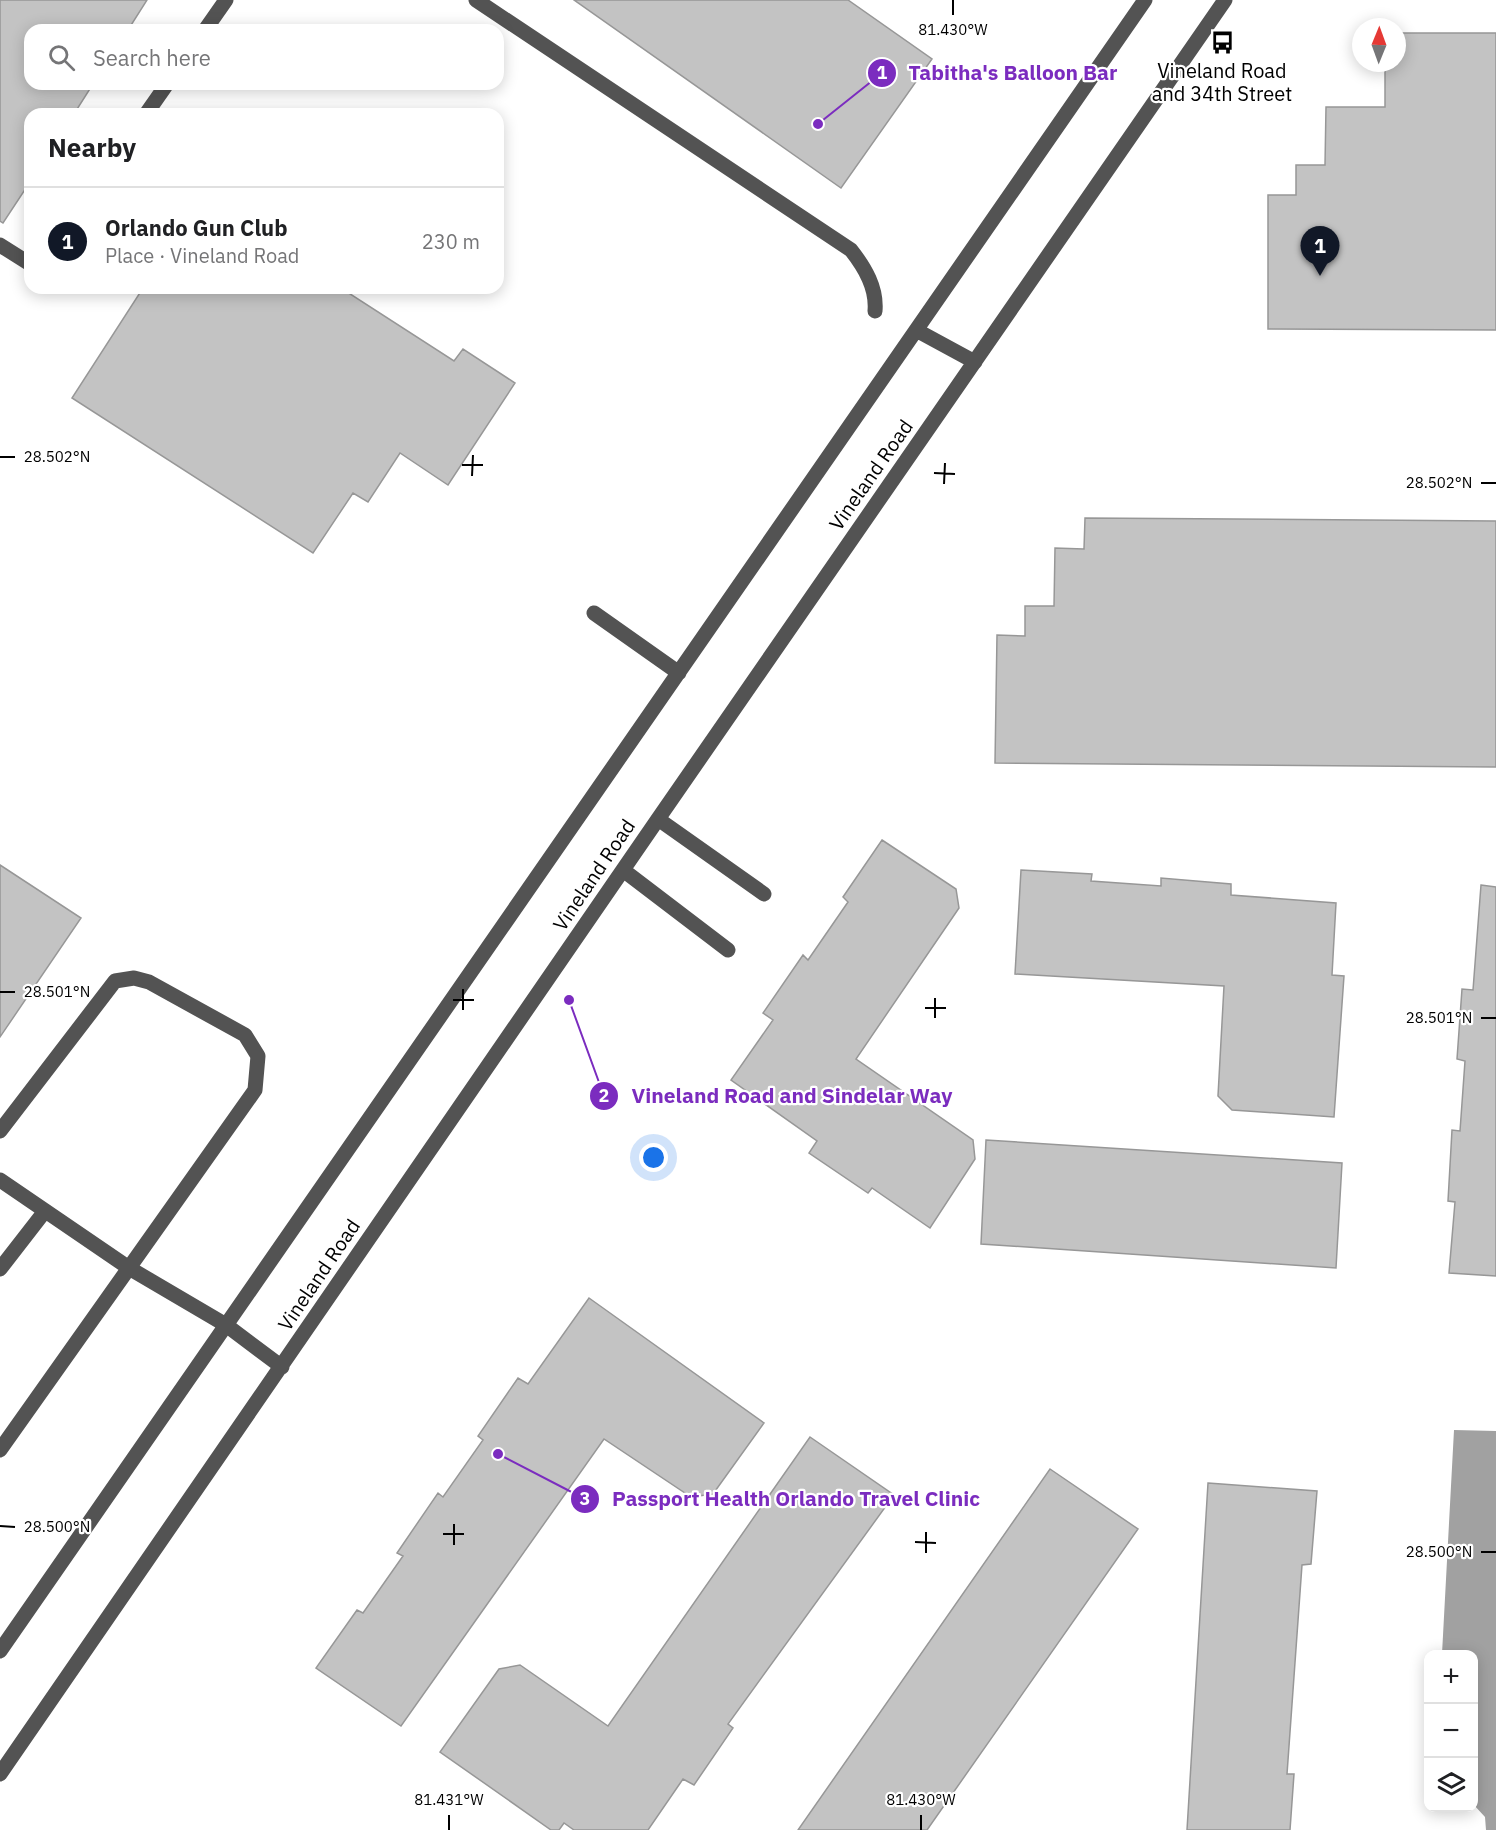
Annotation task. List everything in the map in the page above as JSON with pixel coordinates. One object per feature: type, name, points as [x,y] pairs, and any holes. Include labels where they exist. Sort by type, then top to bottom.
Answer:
[{"type":"street","points":[[209,24],[226,0]]},
{"type":"street","points":[[476,0],[851,250],[870,281],[876,297],[875,311]]},
{"type":"street","points":[[0,1651],[1145,0]]},
{"type":"street","name":"Vineland Road","points":[[0,1774],[1226,0]]},
{"type":"street","points":[[150,108],[163,90]]},
{"type":"street","points":[[0,245],[24,260]]},
{"type":"street","points":[[916,330],[975,362]]},
{"type":"street","points":[[594,613],[679,673]]},
{"type":"street","points":[[658,819],[764,894]]},
{"type":"street","points":[[623,870],[728,950]]},
{"type":"street","points":[[0,1131],[115,981],[134,978],[149,982],[245,1035],[258,1056],[255,1090],[0,1450]]},
{"type":"street","points":[[0,1180],[129,1268],[226,1325],[282,1367]]},
{"type":"street","points":[[0,1269],[45,1211]]},
{"type":"shaded area","points":[[1454,1430],[1496,1431],[1496,1830],[1486,1830],[1485,1817],[1478,1809],[1478,1650],[1442,1650]]},
{"type":"building","points":[[0,0],[147,0],[132,24],[24,24],[24,90],[89,90],[78,108],[24,108],[24,191],[3,223],[0,221]]},
{"type":"building","points":[[574,0],[848,0],[932,59],[841,188]]},
{"type":"building","points":[[1406,33],[1496,33],[1496,330],[1268,329],[1268,195],[1296,195],[1296,165],[1325,165],[1326,107],[1385,107],[1385,72],[1406,72]]},
{"type":"building","points":[[139,294],[350,294],[454,361],[463,349],[515,383],[448,485],[400,453],[368,502],[353,493],[313,553],[72,398]]},
{"type":"building","points":[[1085,518],[1496,521],[1496,767],[995,763],[997,635],[1025,636],[1025,606],[1054,606],[1055,548],[1084,549]]},
{"type":"building","points":[[882,840],[956,889],[959,908],[856,1059],[973,1140],[975,1159],[930,1228],[872,1188],[868,1193],[809,1153],[817,1141],[731,1080],[773,1020],[763,1013],[803,955],[808,960],[848,902],[843,897]]},
{"type":"building","points":[[0,865],[81,918],[0,1037]]},
{"type":"building","points":[[1021,870],[1092,874],[1091,881],[1161,886],[1161,878],[1231,884],[1231,895],[1336,903],[1332,975],[1344,976],[1334,1117],[1232,1110],[1218,1096],[1224,986],[1015,974]]},
{"type":"building","points":[[1481,885],[1496,887],[1496,1276],[1449,1273],[1455,1202],[1448,1201],[1452,1130],[1460,1131],[1465,1061],[1457,1059],[1462,989],[1473,990]]},
{"type":"building","points":[[986,1140],[1342,1163],[1336,1268],[981,1244]]},
{"type":"building","points":[[589,1298],[764,1423],[713,1494],[691,1497],[604,1439],[401,1726],[316,1668],[357,1610],[363,1613],[403,1556],[397,1553],[438,1493],[443,1497],[483,1440],[478,1436],[518,1378],[528,1384]]},
{"type":"building","points":[[810,1437],[894,1495],[728,1724],[733,1728],[694,1785],[683,1779],[648,1830],[574,1830],[564,1823],[559,1830],[551,1830],[440,1752],[499,1669],[520,1665],[608,1726]]},
{"type":"building","points":[[1050,1469],[1138,1529],[927,1830],[798,1830]]},
{"type":"building","points":[[1208,1483],[1317,1491],[1311,1564],[1302,1565],[1287,1774],[1294,1774],[1290,1830],[1187,1830]]},
{"type":"place","name":"Vineland Road and 34th Street","points":[[1222,43]]},
{"type":"place","name":"Tabitha's Balloon Bar","points":[[818,124]]},
{"type":"place","name":"Orlando Gun Club","points":[[1320,276]]},
{"type":"place","name":"Vineland Road and Sindelar Way","points":[[569,1000]]},
{"type":"place","name":"Passport Health Orlando Travel Clinic","points":[[498,1454]]}]
